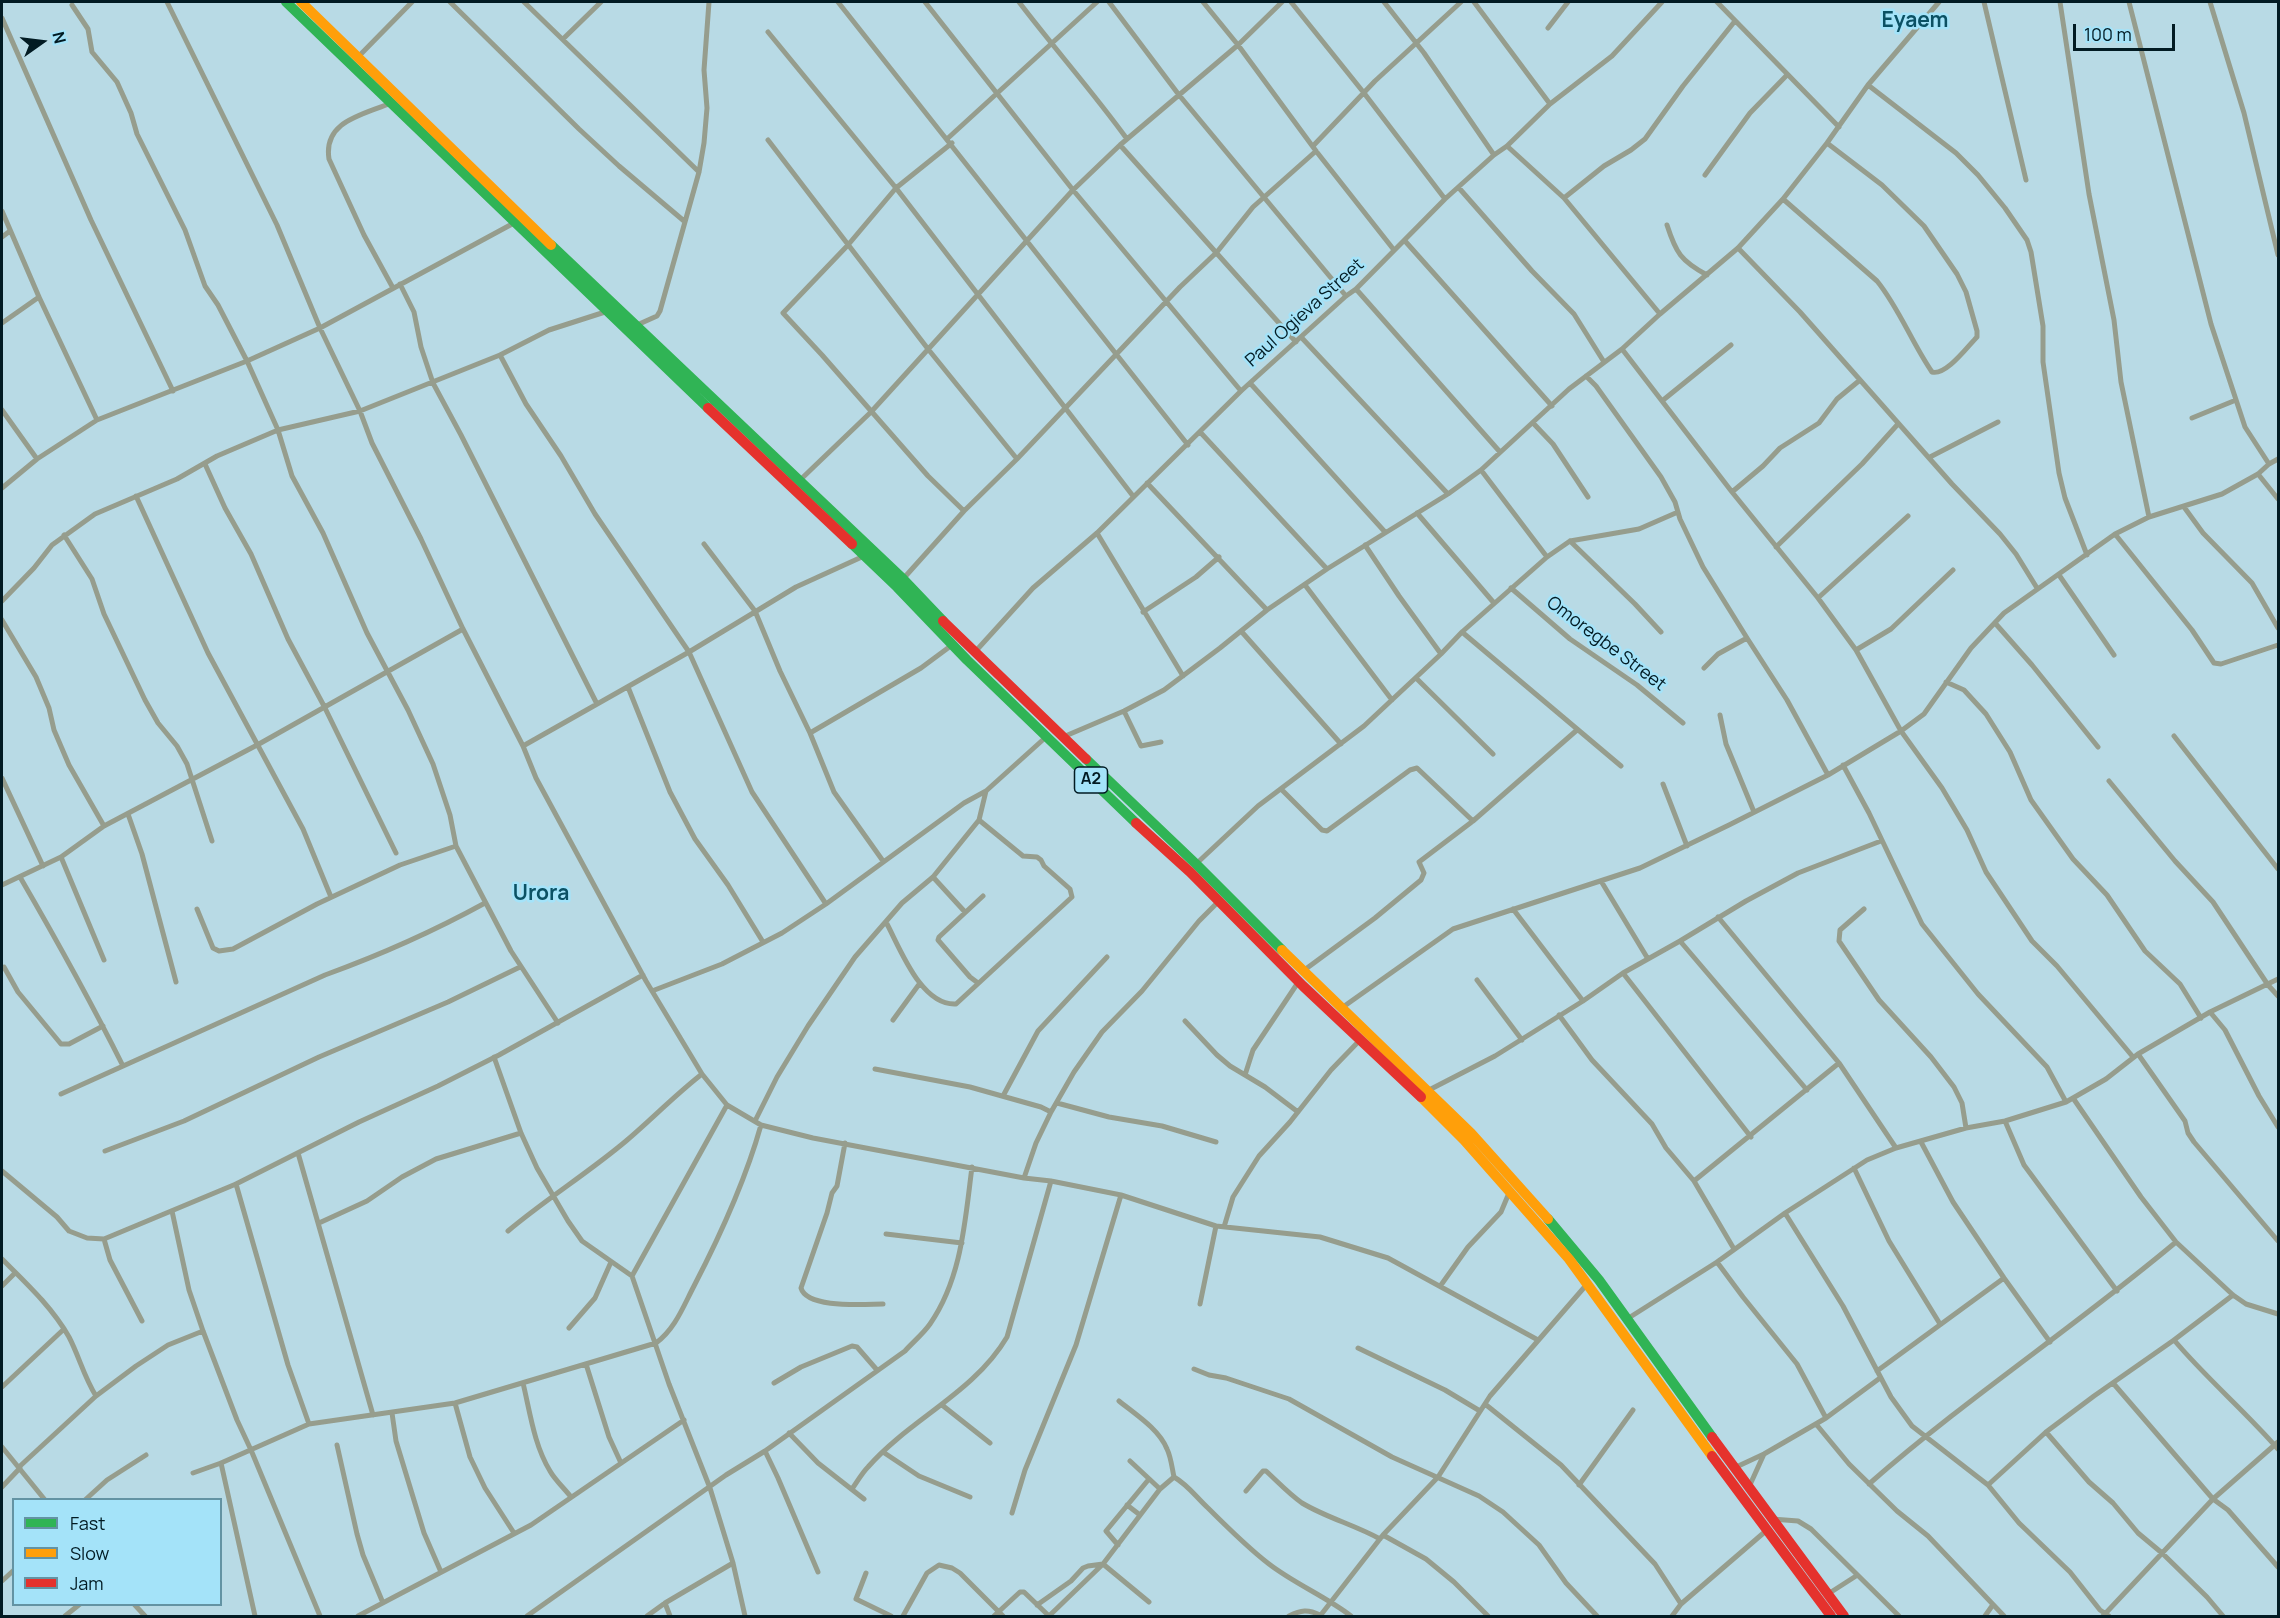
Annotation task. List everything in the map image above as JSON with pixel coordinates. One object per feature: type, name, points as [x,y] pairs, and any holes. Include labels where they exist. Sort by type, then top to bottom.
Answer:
[{"type":"highway","name":"A2","points":[[286,2],[606,312],[897,587],[952,645],[1046,736],[1301,976],[1343,1007],[1471,1133],[1577,1252],[1627,1319],[1749,1487],[1770,1525],[1831,1617]]},
{"type":"highway","name":"A2","points":[[301,2],[798,482],[903,579],[974,652],[1196,864],[1361,1039],[1464,1140],[1569,1258],[1770,1525],[1828,1594],[1844,1617]]},
{"type":"street","points":[[167,2],[277,225],[372,443],[536,778],[652,991],[702,1074],[727,1105],[761,1125],[1024,1178],[1121,1195],[1216,1226],[1320,1237],[1388,1258],[1538,1340]]},
{"type":"street","points":[[358,57],[412,2]]},
{"type":"street","points":[[450,2],[619,166],[684,221]]},
{"type":"street","points":[[524,2],[699,172]]},
{"type":"street","points":[[563,39],[601,2]]},
{"type":"street","points":[[637,325],[657,316],[660,310],[699,172],[707,108],[704,70],[709,2]]},
{"type":"street","points":[[838,2],[1188,445]]},
{"type":"street","points":[[925,2],[1073,190],[1241,391]]},
{"type":"street","points":[[1019,2],[1091,89],[1127,139]]},
{"type":"street","points":[[964,511],[928,476],[783,313],[848,245],[896,188],[950,141],[1050,42],[1097,2]]},
{"type":"street","points":[[1109,2],[1179,95],[1346,296]]},
{"type":"street","points":[[1203,2],[1394,250]]},
{"type":"street","points":[[798,482],[871,412],[1073,190],[1120,145],[1238,45],[1282,2]]},
{"type":"street","points":[[1291,2],[1445,199]]},
{"type":"street","points":[[1384,2],[1417,43],[1494,155]]},
{"type":"street","points":[[903,579],[964,511],[1217,252],[1253,207],[1314,148],[1390,66],[1461,2]]},
{"type":"street","points":[[1474,2],[1550,104]]},
{"type":"street","points":[[1548,28],[1568,2]]},
{"type":"street","name":"Paul Ogieva Street","points":[[974,652],[1033,588],[1097,533],[1201,433],[1241,391],[1356,289],[1445,199],[1507,146],[1550,104],[1612,56],[1662,2]]},
{"type":"street","points":[[1717,2],[1839,127]]},
{"type":"street","points":[[1062,737],[1124,711],[1164,690],[1268,610],[1327,569],[1448,494],[1481,470],[1586,376],[1622,349],[1738,248],[1783,199],[1839,127],[1868,85],[1939,2]]},
{"type":"street","points":[[1984,2],[2026,180]]},
{"type":"street","points":[[2060,2],[2089,194],[2114,320],[2121,382],[2149,517]]},
{"type":"street","points":[[2129,2],[2203,293],[2245,427],[2269,464]]},
{"type":"street","points":[[2210,2],[2244,113],[2278,255]]},
{"type":"street","points":[[72,5],[88,29],[92,52],[108,70],[122,93],[137,134],[185,230],[205,286],[218,305],[247,361],[278,430],[292,476],[323,533],[367,633],[408,710],[433,764],[450,815],[456,846],[520,967],[558,1023]]},
{"type":"street","points":[[2,18],[91,220],[172,391]]},
{"type":"street","points":[[1564,198],[1604,166],[1645,140],[1683,86],[1735,21]]},
{"type":"street","points":[[768,32],[896,188],[1133,496]]},
{"type":"street","points":[[1705,175],[1750,113],[1787,75]]},
{"type":"street","points":[[1868,85],[1956,153],[2005,208],[2027,240],[2043,326],[2043,362],[2059,472],[2065,498],[2087,555]]},
{"type":"street","points":[[391,103],[339,125],[330,139],[328,151],[329,159],[364,235],[393,288]]},
{"type":"street","points":[[768,140],[928,349],[1017,459]]},
{"type":"street","points":[[1783,199],[1877,281],[1890,297],[1907,332],[1932,372],[1939,373],[1947,368],[1977,337],[1966,292],[1957,274],[1924,226],[1882,185],[1827,143]]},
{"type":"street","points":[[1120,145],[1296,342]]},
{"type":"street","points":[[1507,146],[1564,198],[1660,314]]},
{"type":"street","points":[[1459,188],[1532,271],[1574,314],[1604,362]]},
{"type":"street","points":[[2,211],[39,297],[97,420]]},
{"type":"street","points":[[2,488],[37,459],[97,420],[247,361],[320,328],[514,223]]},
{"type":"street","points":[[1667,225],[1680,257],[1707,275]]},
{"type":"street","points":[[2,237],[9,231]]},
{"type":"street","points":[[1405,241],[1552,406]]},
{"type":"street","points":[[1738,248],[1800,312],[1952,484],[2000,534],[2016,554],[2037,588]]},
{"type":"street","points":[[400,284],[414,312],[420,348],[433,383],[462,435],[597,704]]},
{"type":"street","points":[[1356,289],[1500,452]]},
{"type":"street","points":[[2,323],[39,297]]},
{"type":"street","points":[[2,601],[34,568],[52,545],[95,513],[177,479],[217,456],[278,430],[360,411],[500,355],[549,330],[606,312]]},
{"type":"street","points":[[1301,337],[1448,494]]},
{"type":"street","points":[[1662,401],[1731,345]]},
{"type":"street","points":[[1622,349],[1732,492],[1818,598],[1856,650],[1901,731],[1942,788],[1967,830],[1986,872],[2032,941],[2135,1055],[2185,1121],[2188,1133],[2194,1142],[2278,1241]]},
{"type":"street","points":[[500,355],[526,404],[561,456],[595,514],[689,652],[752,792],[826,904]]},
{"type":"street","points":[[1586,376],[1596,386],[1661,477],[1676,502],[1678,512],[1702,567],[1787,700],[1828,774]]},
{"type":"street","points":[[1732,492],[1780,448],[1820,423],[1837,399],[1860,380]]},
{"type":"street","points":[[1250,383],[1385,532]]},
{"type":"street","points":[[2192,418],[2236,400]]},
{"type":"street","points":[[2,410],[37,459]]},
{"type":"street","points":[[1930,457],[1998,422]]},
{"type":"street","points":[[1534,424],[1553,444],[1588,497]]},
{"type":"street","points":[[1776,547],[1862,464],[1898,424]]},
{"type":"street","points":[[1201,433],[1327,569]]},
{"type":"street","points":[[1343,1007],[1453,929],[1640,868],[1828,774],[1901,731],[1924,714],[1971,648],[2004,613],[2037,588],[2059,575],[2115,534],[2149,517],[2222,494],[2258,474],[2278,459]]},
{"type":"street","points":[[205,464],[225,508],[251,554],[288,639],[324,706],[396,853]]},
{"type":"street","points":[[1481,470],[1547,557]]},
{"type":"street","points":[[2258,474],[2278,499]]},
{"type":"street","points":[[1147,483],[1268,610]]},
{"type":"street","points":[[136,496],[208,653],[303,829],[331,897]]},
{"type":"street","points":[[2184,507],[2203,532],[2252,584],[2278,628]]},
{"type":"street","points":[[1196,864],[1258,806],[1341,744],[1392,700],[1442,654],[1462,632],[1547,557],[1570,541],[1639,529],[1678,512]]},
{"type":"street","points":[[1417,513],[1494,603]]},
{"type":"street","points":[[1818,598],[1908,516]]},
{"type":"street","points":[[1097,533],[1183,676]]},
{"type":"street","points":[[2115,534],[2192,630],[2214,663],[2221,664],[2278,645]]},
{"type":"street","points":[[64,535],[92,579],[104,614],[145,700],[158,723],[177,746],[193,778],[212,841]]},
{"type":"street","points":[[1570,541],[1661,632]]},
{"type":"street","points":[[704,544],[755,611],[834,792],[883,861]]},
{"type":"street","points":[[1365,545],[1442,654]]},
{"type":"street","points":[[522,746],[689,652],[796,587],[864,556]]},
{"type":"street","points":[[1143,612],[1196,577],[1219,557]]},
{"type":"street","points":[[1856,650],[1891,629],[1953,570]]},
{"type":"street","points":[[2059,575],[2114,655]]},
{"type":"street","points":[[1305,585],[1392,700]]},
{"type":"street","name":"Omoregbe Street","points":[[1511,588],[1570,639],[1637,685],[1683,723]]},
{"type":"street","points":[[2,620],[36,677],[69,765],[104,826]]},
{"type":"street","points":[[1995,623],[2098,747]]},
{"type":"street","points":[[2,885],[61,857],[104,826],[259,744],[463,629]]},
{"type":"street","points":[[1240,631],[1341,744]]},
{"type":"street","points":[[1462,632],[1621,766]]},
{"type":"street","points":[[1704,668],[1718,654],[1747,638]]},
{"type":"street","points":[[810,733],[921,668],[952,645]]},
{"type":"street","points":[[1416,678],[1493,754]]},
{"type":"street","points":[[1946,682],[1964,690],[1986,714],[2010,752],[2031,800],[2073,858],[2107,895],[2145,951],[2180,984],[2201,1018]]},
{"type":"street","points":[[628,687],[670,792],[695,839],[728,885],[763,942]]},
{"type":"street","points":[[1124,711],[1141,746],[1161,742]]},
{"type":"street","points":[[1720,715],[1726,744],[1754,812]]},
{"type":"street","points":[[1245,1074],[1253,1050],[1301,976],[1421,880],[1424,873],[1419,862],[1473,821],[1577,730]]},
{"type":"street","points":[[652,991],[722,963],[763,942],[826,904],[964,803],[986,792],[1046,736]]},
{"type":"street","points":[[2174,736],[2278,869]]},
{"type":"street","points":[[1843,765],[1869,813],[1922,924],[1978,994],[2047,1067],[2066,1102]]},
{"type":"street","points":[[1281,789],[1322,830],[1327,831],[1410,770],[1417,768],[1473,821]]},
{"type":"street","points":[[2,778],[43,866]]},
{"type":"street","points":[[2109,781],[2213,902],[2268,985],[2278,996]]},
{"type":"street","points":[[1663,784],[1687,846]]},
{"type":"street","points":[[755,1121],[777,1077],[808,1026],[855,957],[902,903],[933,877],[979,820],[986,792]]},
{"type":"street","points":[[128,814],[138,842],[176,982]]},
{"type":"street","points":[[886,922],[920,983],[934,999],[951,1004],[959,1002],[1072,897],[1070,890],[1044,866],[1037,856],[1023,856],[979,820]]},
{"type":"street","points":[[1428,1090],[1522,1040],[1623,973],[1718,917],[1798,873],[1881,840]]},
{"type":"street","points":[[197,909],[213,948],[224,951],[233,949],[331,897],[400,865],[456,846]]},
{"type":"street","points":[[61,857],[104,960]]},
{"type":"street","points":[[20,877],[123,1066]]},
{"type":"street","points":[[933,877],[965,912]]},
{"type":"street","points":[[1601,881],[1648,959]]},
{"type":"street","points":[[978,983],[938,940],[983,896]]},
{"type":"street","points":[[1024,1178],[1036,1143],[1051,1112],[1074,1072],[1102,1032],[1142,991],[1199,921],[1219,901]]},
{"type":"street","points":[[62,1094],[325,975],[362,962],[425,934],[485,903]]},
{"type":"street","points":[[1513,909],[1583,1001]]},
{"type":"street","points":[[1864,909],[1840,930],[1839,941],[1879,1000],[1954,1087],[1962,1103],[1966,1128]]},
{"type":"street","points":[[1718,917],[1839,1064],[1896,1148]]},
{"type":"street","points":[[1680,941],[1807,1090]]},
{"type":"street","points":[[1003,1096],[1038,1031],[1107,957]]},
{"type":"street","points":[[4,967],[18,992],[61,1044],[69,1044],[103,1026]]},
{"type":"street","points":[[105,1151],[184,1121],[319,1057],[448,1002],[520,967]]},
{"type":"street","points":[[1623,973],[1751,1137]]},
{"type":"street","points":[[2,1171],[57,1217],[69,1231],[87,1238],[104,1239],[236,1184],[494,1058],[643,975]]},
{"type":"street","points":[[1627,1319],[1717,1262],[1785,1213],[1854,1168],[1896,1148],[1966,1128],[2005,1121],[2066,1102],[2106,1079],[2135,1055],[2210,1012],[2278,979]]},
{"type":"street","points":[[1477,980],[1522,1040]]},
{"type":"street","points":[[893,1020],[920,983]]},
{"type":"street","points":[[2210,1012],[2226,1030],[2259,1096],[2278,1127]]},
{"type":"street","points":[[1559,1015],[1592,1060],[1645,1116],[1666,1148],[1694,1181],[1734,1249]]},
{"type":"street","points":[[1185,1021],[1217,1055],[1299,1112]]},
{"type":"street","points":[[1224,1227],[1233,1197],[1258,1156],[1299,1112],[1331,1070],[1361,1039]]},
{"type":"street","points":[[494,1058],[521,1133],[552,1196],[582,1241],[632,1276],[669,1384],[710,1488],[733,1563],[746,1617]]},
{"type":"street","points":[[1694,1181],[1839,1064]]},
{"type":"street","points":[[875,1069],[970,1087],[1051,1112]]},
{"type":"street","points":[[508,1231],[626,1141],[672,1098],[702,1074]]},
{"type":"street","points":[[2073,1098],[2141,1197],[2176,1242],[2233,1295],[2246,1304],[2278,1314]]},
{"type":"street","points":[[1057,1103],[1109,1117],[1162,1126],[1216,1142]]},
{"type":"street","points":[[632,1276],[727,1105]]},
{"type":"street","points":[[2005,1121],[2024,1165],[2117,1291]]},
{"type":"street","points":[[193,1473],[309,1424],[455,1403],[656,1343],[671,1328],[722,1234],[749,1168],[761,1125]]},
{"type":"street","points":[[319,1223],[367,1201],[412,1172],[436,1160],[521,1133]]},
{"type":"street","points":[[1921,1142],[1953,1202],[2050,1342]]},
{"type":"street","points":[[845,1143],[837,1186],[832,1193],[801,1288],[807,1297],[837,1305],[883,1304]]},
{"type":"street","points":[[298,1153],[373,1415]]},
{"type":"street","points":[[527,1617],[905,1351],[931,1323],[941,1306],[955,1272],[962,1243],[972,1167]]},
{"type":"street","points":[[1854,1168],[1889,1240],[1940,1324]]},
{"type":"street","points":[[852,1489],[867,1468],[883,1452],[942,1405],[997,1354],[1007,1337],[1051,1181]]},
{"type":"street","points":[[236,1184],[288,1365],[309,1424]]},
{"type":"street","points":[[1441,1285],[1468,1247],[1501,1212],[1510,1192]]},
{"type":"street","points":[[1012,1513],[1025,1470],[1076,1345],[1121,1195]]},
{"type":"street","points":[[172,1211],[189,1290],[203,1331],[237,1420],[252,1450],[320,1617]]},
{"type":"street","points":[[1785,1213],[1843,1306],[1880,1378],[1912,1426],[1988,1485],[2019,1523],[2070,1572],[2106,1616],[2213,1499],[2277,1446],[2200,1370],[2174,1340]]},
{"type":"street","points":[[1200,1304],[1216,1226]]},
{"type":"street","points":[[886,1234],[962,1243]]},
{"type":"street","points":[[104,1239],[110,1260],[142,1321]]},
{"type":"street","points":[[1869,1484],[1924,1436],[2117,1291],[2176,1242]]},
{"type":"street","points":[[2,1259],[34,1291],[64,1329],[88,1384],[96,1396]]},
{"type":"street","points":[[569,1328],[595,1298],[611,1262]]},
{"type":"street","points":[[1717,1262],[1797,1364],[1826,1418]]},
{"type":"street","points":[[2,1286],[15,1273]]},
{"type":"street","points":[[1877,1371],[2004,1278]]},
{"type":"street","points":[[1289,1617],[1301,1610],[1310,1610],[1320,1616],[1381,1537],[1438,1477],[1485,1404],[1588,1283]]},
{"type":"street","points":[[1988,1485],[2046,1432],[2233,1295]]},
{"type":"street","points":[[2,1387],[64,1329]]},
{"type":"street","points":[[2,1487],[19,1468],[96,1396],[168,1345],[203,1331]]},
{"type":"street","points":[[774,1383],[801,1367],[852,1346],[857,1347],[877,1370]]},
{"type":"street","points":[[1358,1348],[1445,1390],[1480,1411]]},
{"type":"street","points":[[586,1364],[609,1437],[621,1463]]},
{"type":"street","points":[[1194,1369],[1209,1376],[1226,1378],[1289,1399],[1392,1456],[1479,1496],[1503,1512],[1539,1545],[1566,1583],[1597,1617]]},
{"type":"street","points":[[1734,1468],[1764,1454],[1826,1418],[1880,1378]]},
{"type":"street","points":[[523,1383],[543,1456],[550,1471],[571,1497]]},
{"type":"street","points":[[2113,1383],[2213,1499],[2228,1510],[2278,1567]]},
{"type":"street","points":[[1119,1401],[1144,1421],[1161,1439],[1169,1452],[1174,1477],[1191,1490],[1206,1507],[1269,1564],[1299,1584],[1331,1600],[1351,1617]]},
{"type":"street","points":[[455,1403],[467,1448],[476,1471],[514,1533]]},
{"type":"street","points":[[1485,1404],[1561,1465],[1655,1564],[1681,1604]]},
{"type":"street","points":[[942,1405],[990,1443]]},
{"type":"street","points":[[1579,1485],[1633,1410]]},
{"type":"street","points":[[392,1413],[396,1441],[424,1533],[441,1572]]},
{"type":"street","points":[[358,1617],[514,1533],[684,1420]]},
{"type":"street","points":[[1816,1424],[1849,1464],[1897,1511],[1928,1536],[2004,1617]]},
{"type":"street","points":[[2046,1432],[2089,1482],[2113,1503],[2138,1533],[2207,1597],[2223,1617]]},
{"type":"street","points":[[789,1433],[818,1463],[864,1499]]},
{"type":"street","points":[[337,1445],[360,1544],[383,1603]]},
{"type":"street","points":[[2,1447],[43,1498]]},
{"type":"street","points":[[765,1451],[818,1572]]},
{"type":"street","points":[[883,1452],[919,1476],[970,1497]]},
{"type":"street","points":[[1749,1487],[1764,1454]]},
{"type":"street","points":[[87,1498],[107,1480],[146,1455]]},
{"type":"street","points":[[1130,1461],[1160,1489]]},
{"type":"street","points":[[221,1463],[255,1617]]},
{"type":"street","points":[[1246,1491],[1263,1471],[1266,1471],[1300,1501],[1322,1514],[1357,1526],[1426,1559],[1454,1582],[1488,1617]]},
{"type":"street","points":[[903,1617],[927,1573],[939,1565],[952,1568],[960,1574],[998,1615],[1020,1592],[1024,1592],[1049,1617],[1103,1564],[1160,1489],[1174,1477]]},
{"type":"street","points":[[1118,1545],[1106,1531],[1149,1479]]},
{"type":"street","points":[[1137,1494],[1150,1502]]},
{"type":"street","points":[[1127,1505],[1140,1515]]},
{"type":"street","points":[[1672,1617],[1681,1604],[1770,1525],[1798,1521],[1811,1529],[1899,1617]]},
{"type":"street","points":[[647,1617],[665,1603],[733,1563]]},
{"type":"street","points":[[1038,1605],[1088,1566],[1103,1564],[1149,1602]]},
{"type":"street","points":[[866,1573],[855,1599],[891,1617]]},
{"type":"street","points":[[1828,1594],[1856,1576]]},
{"type":"street","points":[[1071,1581],[1078,1587]]},
{"type":"street","points":[[665,1603],[670,1617]]},
{"type":"street","points":[[65,1617],[79,1606]]},
{"type":"street","points":[[1985,1617],[1992,1606]]},
{"type":"traffic: fast","points":[[286,2],[708,408]]},
{"type":"traffic: fast","points":[[551,245],[903,579],[943,621]]},
{"type":"traffic: fast","points":[[852,544],[967,660],[1136,823]]},
{"type":"traffic: fast","points":[[1086,759],[1282,950]]},
{"type":"traffic: fast","points":[[1548,1219],[1599,1280],[1712,1437]]},
{"type":"traffic: slow","points":[[301,2],[551,245]]},
{"type":"traffic: slow","points":[[1282,950],[1471,1133],[1548,1219]]},
{"type":"traffic: slow","points":[[1421,1097],[1464,1140],[1569,1259],[1712,1456]]},
{"type":"traffic: jam","points":[[708,408],[852,544]]},
{"type":"traffic: jam","points":[[943,621],[1086,759]]},
{"type":"traffic: jam","points":[[1136,823],[1190,872],[1303,986],[1421,1097]]},
{"type":"traffic: jam","points":[[1712,1437],[1844,1616]]},
{"type":"traffic: jam","points":[[1712,1456],[1831,1616]]},
{"type":"district","name":"Eyaem","points":[[1915,21]]},
{"type":"district","name":"Urora","points":[[541,894]]}]
